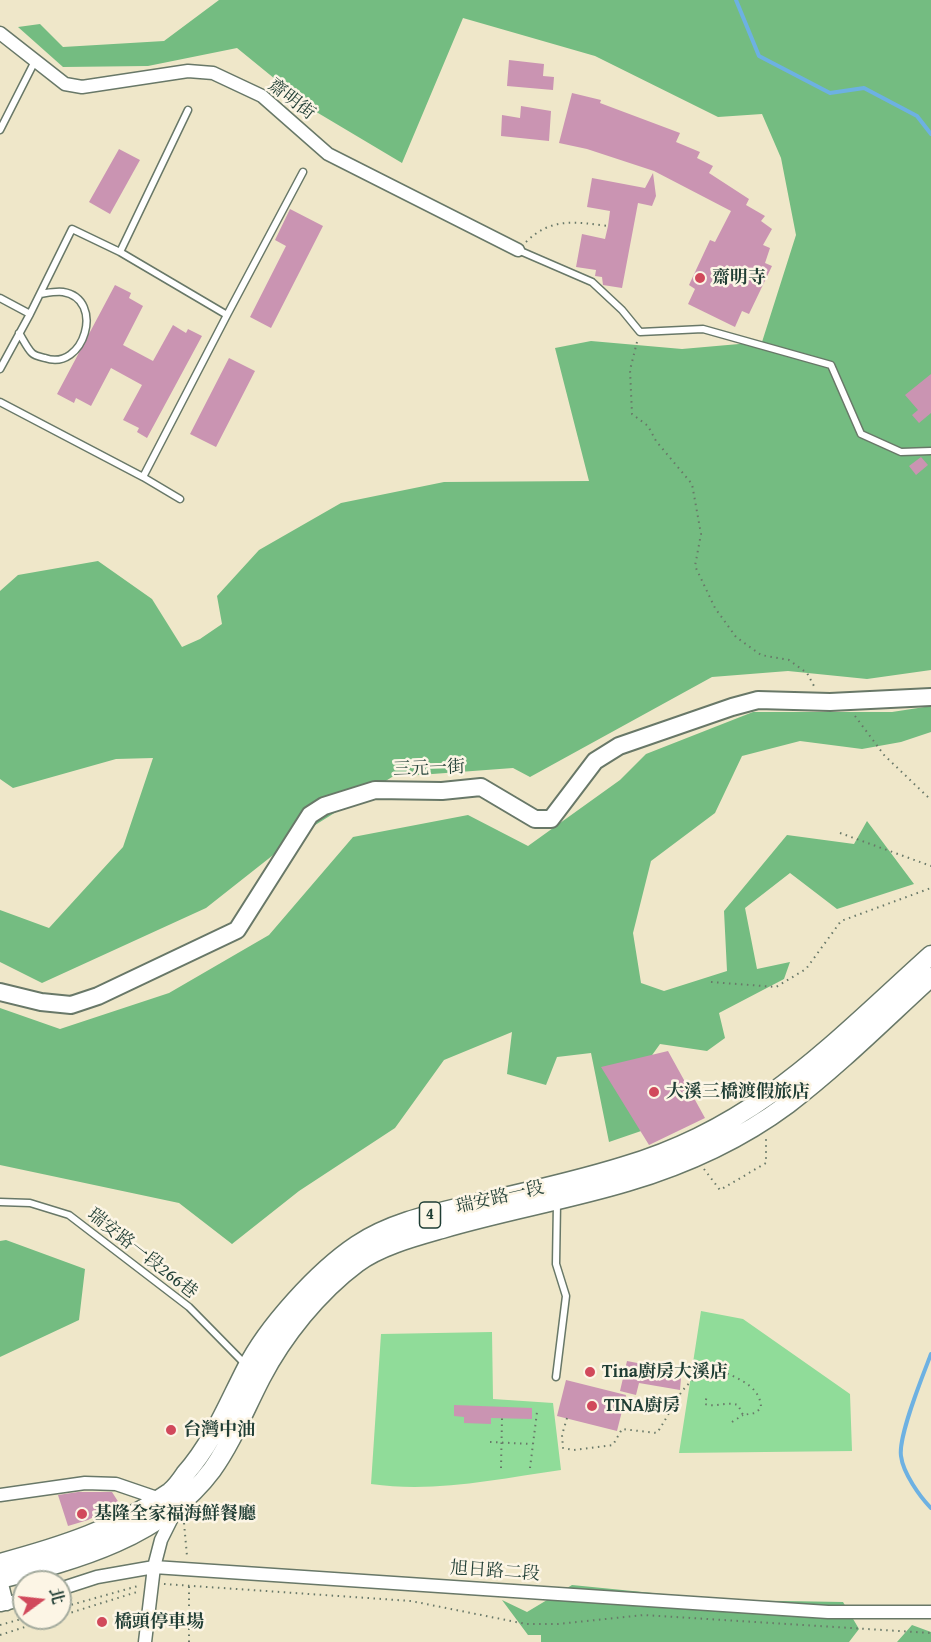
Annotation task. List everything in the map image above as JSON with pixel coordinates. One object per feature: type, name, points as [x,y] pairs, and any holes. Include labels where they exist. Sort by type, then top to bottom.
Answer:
[{"type":"main road","name":"瑞安路一段","points":[[0,1574],[101,1550],[211,1471],[229,1443],[262,1375],[301,1318],[330,1286],[358,1262],[423,1234],[554,1193],[688,1143],[746,1113],[787,1084],[931,955]]},
{"type":"main road","name":"瑞安路一段","points":[[167,1503],[215,1435],[247,1366],[295,1301],[324,1271],[358,1244],[388,1228],[427,1215],[627,1182],[695,1158],[786,1105],[840,1060],[931,977]]},
{"type":"street","name":"齋明街","points":[[0,33],[65,84],[82,87],[188,71],[213,73],[262,96],[328,154],[518,250]]},
{"type":"street","name":"三元一街","points":[[0,992],[41,1002],[71,1005],[98,996],[237,930],[310,815],[344,798],[375,790],[442,791],[482,787],[535,819],[551,819],[595,761],[619,746],[758,700],[830,702],[931,697]]},
{"type":"street","points":[[0,1495],[85,1482],[117,1484],[167,1503],[151,1585],[145,1642]]},
{"type":"street","name":"旭日路二段","points":[[72,1585],[97,1577],[154,1567],[828,1612],[931,1612]]},
{"type":"street","points":[[0,1574],[4,1605]]},
{"type":"lane","points":[[0,130],[35,60]]},
{"type":"lane","points":[[120,252],[188,110]]},
{"type":"lane","points":[[142,477],[303,172]]},
{"type":"lane","points":[[0,369],[72,229],[120,252],[227,315]]},
{"type":"lane","points":[[518,250],[592,282],[622,310],[640,332],[703,329],[831,365],[861,434],[901,452],[931,451]]},
{"type":"lane","points":[[19,333],[33,354],[50,360],[62,360],[74,353],[88,327],[86,313],[76,298],[64,292],[40,294]]},
{"type":"lane","points":[[0,298],[30,314]]},
{"type":"lane","points":[[0,402],[180,499]]},
{"type":"lane","points":[[554,1193],[556,1264],[566,1296],[556,1377]]},
{"type":"lane","name":"瑞安路一段266巷","points":[[0,1202],[30,1203],[69,1215],[189,1307],[247,1366]]},
{"type":"path","points":[[518,250],[535,233],[566,221],[608,226]]},
{"type":"path","points":[[640,332],[630,370],[632,414],[648,426],[656,441],[692,484],[701,534],[695,566],[703,586],[736,638],[761,655],[789,660],[807,673],[813,684],[830,702],[858,718],[884,755],[931,800]]},
{"type":"path","points":[[840,833],[931,866]]},
{"type":"path","points":[[711,982],[776,987],[806,969],[841,921],[931,888]]},
{"type":"path","points":[[695,1158],[720,1190],[766,1163],[767,1117]]},
{"type":"path","points":[[567,1418],[562,1435],[563,1448],[574,1450],[613,1445],[622,1429],[657,1433],[682,1388],[711,1366],[756,1390],[761,1399],[761,1408],[755,1413],[743,1415],[732,1422]]},
{"type":"path","points":[[707,1395],[705,1404],[712,1406],[728,1402],[738,1406],[743,1415]]},
{"type":"path","points":[[530,1468],[537,1412]]},
{"type":"path","points":[[501,1468],[502,1418]]},
{"type":"path","points":[[490,1442],[532,1444]]},
{"type":"path","points":[[72,1605],[151,1585],[411,1601],[526,1624],[558,1624],[644,1615],[931,1633]]},
{"type":"path","points":[[72,1612],[151,1585]]},
{"type":"path","points":[[0,1635],[16,1630]]},
{"type":"green space","points":[[219,0],[931,0],[931,670],[867,679],[788,671],[712,677],[530,777],[513,768],[392,777],[296,837],[206,908],[42,983],[0,962],[0,910],[49,928],[123,847],[153,758],[116,759],[13,788],[0,779],[0,591],[18,575],[98,561],[152,599],[182,647],[200,639],[222,624],[217,596],[259,550],[341,503],[444,482],[589,481],[555,348],[591,341],[682,349],[762,342],[796,235],[781,158],[762,114],[718,117],[595,56],[463,18],[402,163],[313,110],[237,48],[148,66],[63,67],[18,27],[40,24],[63,47],[164,41]]},
{"type":"green space","points":[[931,706],[931,732],[901,742],[862,749],[800,741],[742,756],[715,813],[651,861],[633,933],[641,983],[664,991],[727,971],[724,911],[787,835],[854,844],[867,821],[914,884],[837,909],[790,873],[745,908],[757,969],[790,962],[784,979],[719,1013],[725,1038],[707,1051],[660,1044],[650,1058],[679,1118],[609,1142],[591,1053],[557,1057],[546,1085],[507,1074],[512,1032],[444,1060],[395,1128],[299,1191],[232,1244],[179,1203],[0,1165],[0,1008],[60,1029],[169,993],[269,935],[353,837],[468,815],[528,846],[620,780],[646,754],[753,712],[892,712]]},
{"type":"green space","points":[[6,1240],[85,1269],[79,1320],[0,1357],[0,1241]]},
{"type":"green space","points":[[701,1311],[743,1319],[850,1394],[852,1451],[679,1453]]},
{"type":"green space","points":[[492,1332],[493,1399],[553,1403],[561,1470],[442,1486],[371,1484],[381,1334]]},
{"type":"green space","points":[[572,1585],[723,1600],[843,1602],[859,1629],[849,1642],[541,1642],[541,1635],[528,1635],[502,1600],[527,1612]]},
{"type":"green space","points":[[912,1625],[931,1632],[931,1642],[897,1642]]},
{"type":"building","points":[[509,60],[544,64],[543,76],[554,77],[553,90],[507,86]]},
{"type":"building","points":[[572,93],[601,100],[600,103],[680,133],[676,142],[700,152],[697,158],[713,166],[709,173],[749,199],[746,205],[765,216],[761,221],[772,229],[763,245],[770,248],[765,263],[772,266],[749,314],[742,311],[735,327],[688,304],[695,289],[689,285],[710,240],[715,242],[731,211],[654,171],[587,149],[559,143]]},
{"type":"building","points":[[521,106],[551,111],[549,141],[501,136],[502,115],[520,118]]},
{"type":"building","points":[[119,149],[140,160],[110,214],[89,202]]},
{"type":"building","points":[[653,173],[656,196],[652,206],[638,203],[622,288],[603,285],[602,277],[595,276],[596,270],[576,267],[582,234],[605,239],[608,226],[610,211],[587,207],[592,178],[645,188]]},
{"type":"building","points":[[290,209],[323,226],[271,328],[250,317],[286,246],[275,240]]},
{"type":"building","points":[[115,285],[131,293],[129,298],[143,306],[123,345],[153,361],[173,325],[186,333],[188,329],[202,336],[147,438],[137,432],[139,428],[123,420],[142,385],[111,368],[91,406],[76,398],[74,403],[57,394]]},
{"type":"building","points":[[229,358],[255,371],[216,447],[190,434]]},
{"type":"building","points":[[931,374],[931,413],[919,423],[912,415],[918,410],[905,395]]},
{"type":"building","points":[[921,457],[928,465],[916,475],[909,466]]},
{"type":"building","name":"大溪三橋渡假旅店","points":[[668,1051],[705,1118],[649,1145],[601,1067]]},
{"type":"building","points":[[627,1361],[653,1366],[652,1373],[681,1378],[680,1390],[639,1383],[636,1395],[620,1391]]},
{"type":"building","name":"TINA廚房","points":[[566,1380],[626,1395],[617,1431],[557,1416]]},
{"type":"building","points":[[454,1405],[532,1408],[532,1419],[491,1418],[491,1424],[464,1423],[464,1417],[454,1416]]},
{"type":"building","name":"基隆全家福海鮮餐廳","points":[[78,1492],[112,1492],[119,1503],[88,1520],[68,1526],[58,1495]]},
{"type":"waterway","points":[[736,0],[759,56],[830,93],[864,88],[917,116],[931,134]]},
{"type":"waterway","points":[[931,1354],[907,1420],[901,1447],[905,1470],[931,1508]]},
{"type":"place","name":"齋明寺","points":[[700,278]]},
{"type":"place","name":"大溪三橋渡假旅店","points":[[654,1092]]},
{"type":"place","name":"Tina廚房大溪店","points":[[590,1372]]},
{"type":"place","name":"TINA廚房","points":[[592,1406]]},
{"type":"place","name":"台灣中油","points":[[171,1430]]},
{"type":"place","name":"基隆全家福海鮮餐廳","points":[[82,1514]]},
{"type":"place","name":"橋頭停車場","points":[[102,1622]]}]
